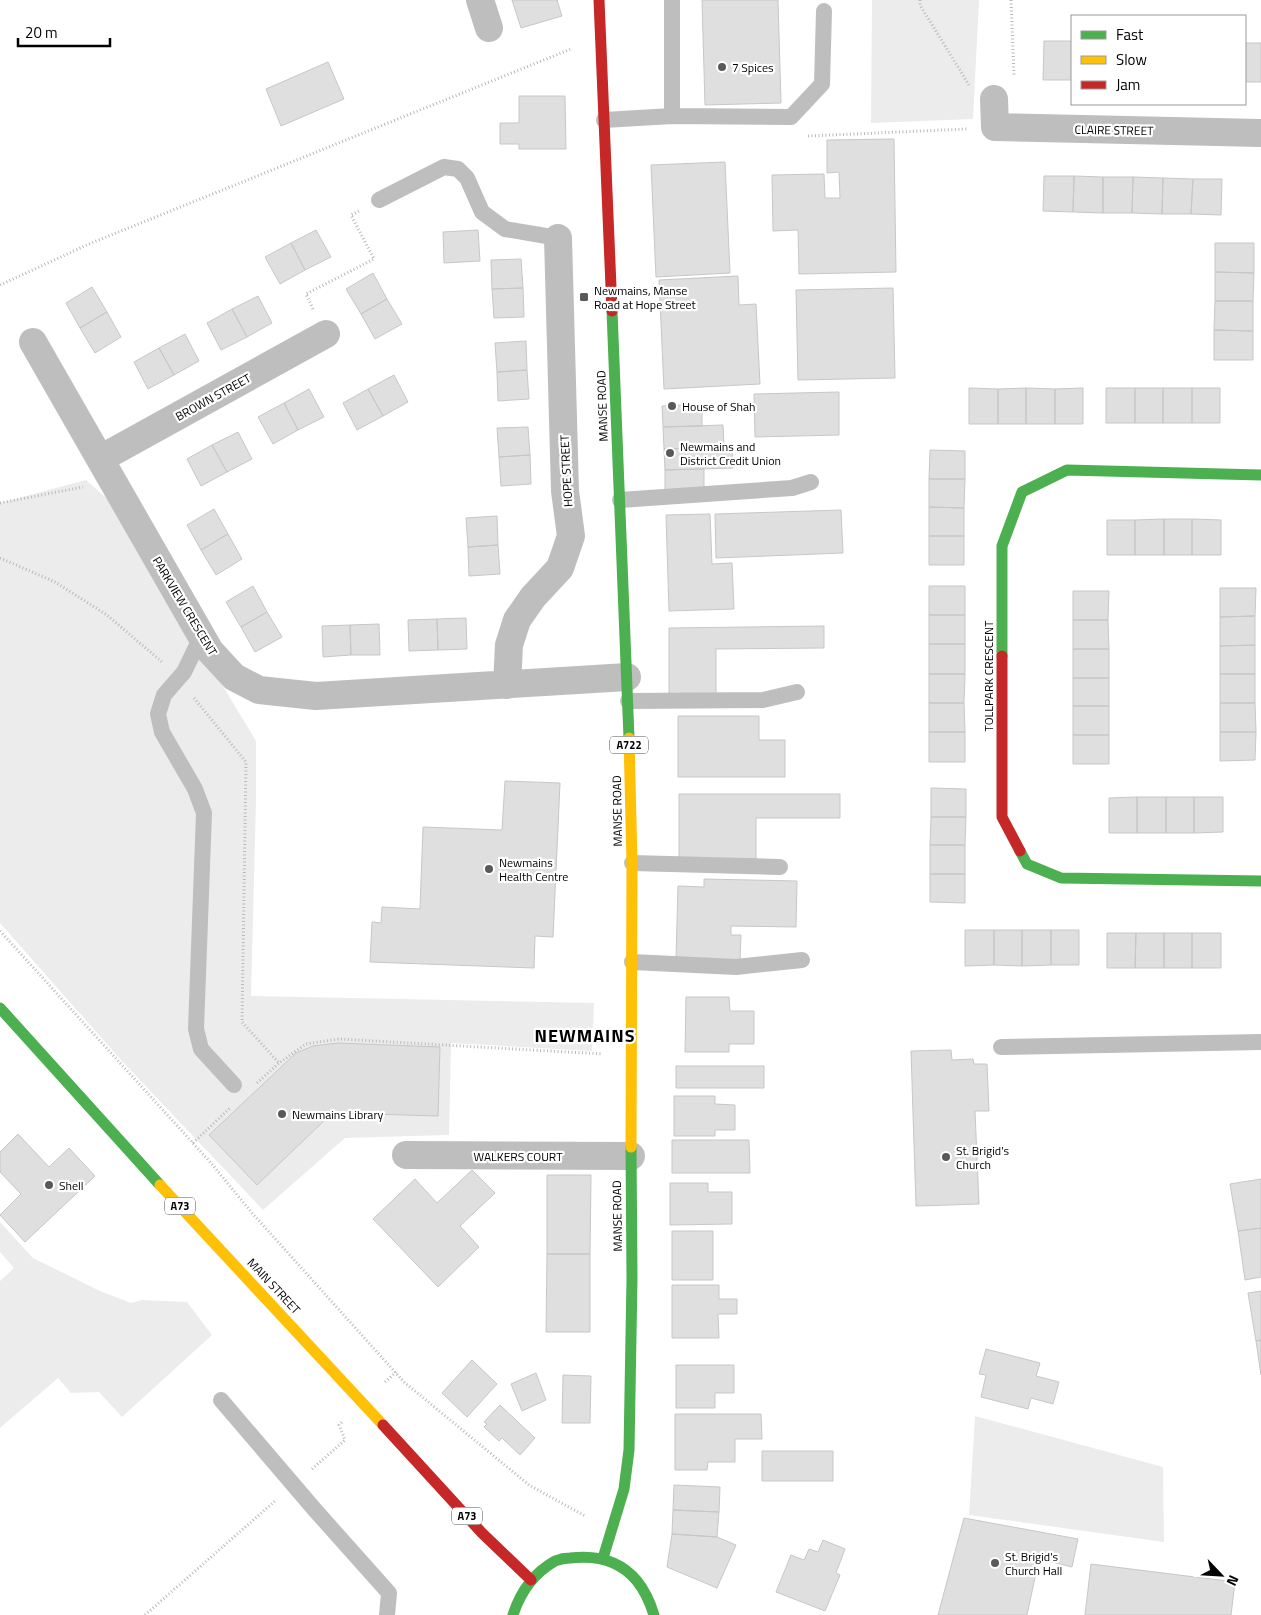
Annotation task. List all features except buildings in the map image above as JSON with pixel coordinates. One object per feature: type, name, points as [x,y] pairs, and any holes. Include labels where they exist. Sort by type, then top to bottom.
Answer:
[{"type":"main road","name":"MANSE ROAD","points":[[599,0],[620,500],[632,864],[630,1156],[632,1278],[629,1450],[624,1489],[603,1558]]},
{"type":"main road","name":"TOLLPARK CRESCENT","points":[[1261,475],[1067,470],[1022,492],[1002,546],[1002,817],[1028,864],[1061,878],[1261,881]]},
{"type":"main road","name":"MAIN STREET","points":[[0,1008],[91,1111],[364,1402],[501,1553],[531,1580]]},
{"type":"main road","points":[[514,1615],[517,1601],[531,1580],[558,1560],[581,1557],[603,1558],[623,1568],[636,1578],[650,1598],[654,1615]]},
{"type":"street","points":[[480,0],[489,28]]},
{"type":"street","name":"CLAIRE STREET","points":[[983,94],[995,127],[1261,132]]},
{"type":"street","name":"HOPE STREET","points":[[507,686],[509,645],[517,620],[533,597],[560,568],[571,536],[565,491],[558,238]]},
{"type":"street","name":"BROWN STREET","points":[[106,470],[326,334]]},
{"type":"street","name":"PARKVIEW CRESCENT","points":[[33,342],[201,637],[210,651],[234,678],[259,690],[316,696],[507,686],[627,689]]},
{"type":"street","name":"WALKERS COURT","points":[[406,1155],[630,1156]]},
{"type":"lane","points":[[672,0],[672,116]]},
{"type":"lane","points":[[604,120],[672,116],[790,117],[822,84],[824,11]]},
{"type":"lane","points":[[380,200],[444,167],[458,169],[468,178],[482,212],[505,229],[558,238]]},
{"type":"lane","points":[[620,500],[792,488],[811,482]]},
{"type":"lane","points":[[201,637],[184,672],[164,695],[158,714],[162,732],[195,789],[204,813],[196,1029],[201,1049],[234,1085]]},
{"type":"lane","points":[[627,689],[763,700],[797,692]]},
{"type":"lane","points":[[632,864],[780,867]]},
{"type":"lane","points":[[632,962],[736,967],[802,960]]},
{"type":"lane","points":[[1000,1047],[1261,1042]]},
{"type":"lane","points":[[221,1400],[315,1510],[390,1593],[387,1615]]},
{"type":"path","points":[[920,0],[920,5],[983,94]]},
{"type":"path","points":[[1011,0],[1014,79]]},
{"type":"path","points":[[0,285],[89,244],[600,37]]},
{"type":"path","points":[[326,334],[306,294],[374,259],[351,215],[380,200]]},
{"type":"path","points":[[0,503],[106,470]]},
{"type":"path","points":[[0,931],[193,1143],[252,1213],[404,1382],[529,1485],[611,1532]]},
{"type":"path","points":[[250,1090],[279,1063],[306,1044],[339,1040],[631,1055]]},
{"type":"path","points":[[193,1143],[236,1103]]},
{"type":"shaded area","points":[[872,0],[979,0],[973,119],[871,123]]},
{"type":"shaded area","points":[[86,480],[114,505],[256,741],[251,996],[594,1003],[592,1051],[451,1043],[449,1135],[345,1138],[263,1210],[121,1060],[0,923],[0,503]]},
{"type":"shaded area","points":[[0,1222],[33,1258],[100,1291],[131,1303],[142,1300],[187,1302],[212,1335],[122,1417],[99,1392],[71,1393],[58,1378],[0,1428],[0,1281],[14,1268],[0,1252]]},
{"type":"shaded area","points":[[975,1416],[1163,1467],[1164,1542],[969,1515]]},
{"type":"traffic: fast","points":[[612,311],[629,738]]},
{"type":"traffic: fast","points":[[1002,656],[1002,546],[1022,492],[1067,470],[1261,475]]},
{"type":"traffic: fast","points":[[1020,851],[1027,864],[1061,878],[1261,881]]},
{"type":"traffic: fast","points":[[0,1008],[160,1185]]},
{"type":"traffic: fast","points":[[603,1558],[624,1489],[629,1450],[632,1278],[631,1147]]},
{"type":"traffic: fast","points":[[513,1615],[524,1591],[541,1571],[557,1560],[579,1557],[598,1558],[623,1568],[637,1581],[649,1601],[654,1615]]},
{"type":"traffic: slow","points":[[629,738],[632,863],[631,1147]]},
{"type":"traffic: slow","points":[[160,1185],[383,1425]]},
{"type":"traffic: jam","points":[[599,0],[612,311]]},
{"type":"traffic: jam","points":[[1002,656],[1002,817],[1020,851]]},
{"type":"traffic: jam","points":[[383,1425],[482,1533],[531,1580]]},
{"type":"place","name":"7 Spices","points":[[722,67]]},
{"type":"place","name":"Newmains, Manse Road at Hope Street","points":[[584,297]]},
{"type":"place","name":"House of Shah","points":[[672,406]]},
{"type":"place","name":"Newmains and District Credit Union","points":[[670,453]]},
{"type":"place","name":"Newmains Health Centre","points":[[489,869]]},
{"type":"place","name":"Newmains Library","points":[[282,1114]]},
{"type":"place","name":"St. Brigid's Church","points":[[946,1157]]},
{"type":"place","name":"Shell","points":[[49,1185]]},
{"type":"place","name":"St. Brigid's Church Hall","points":[[995,1563]]},
{"type":"district","name":"NEWMAINS","points":[[585,1035]]}]
